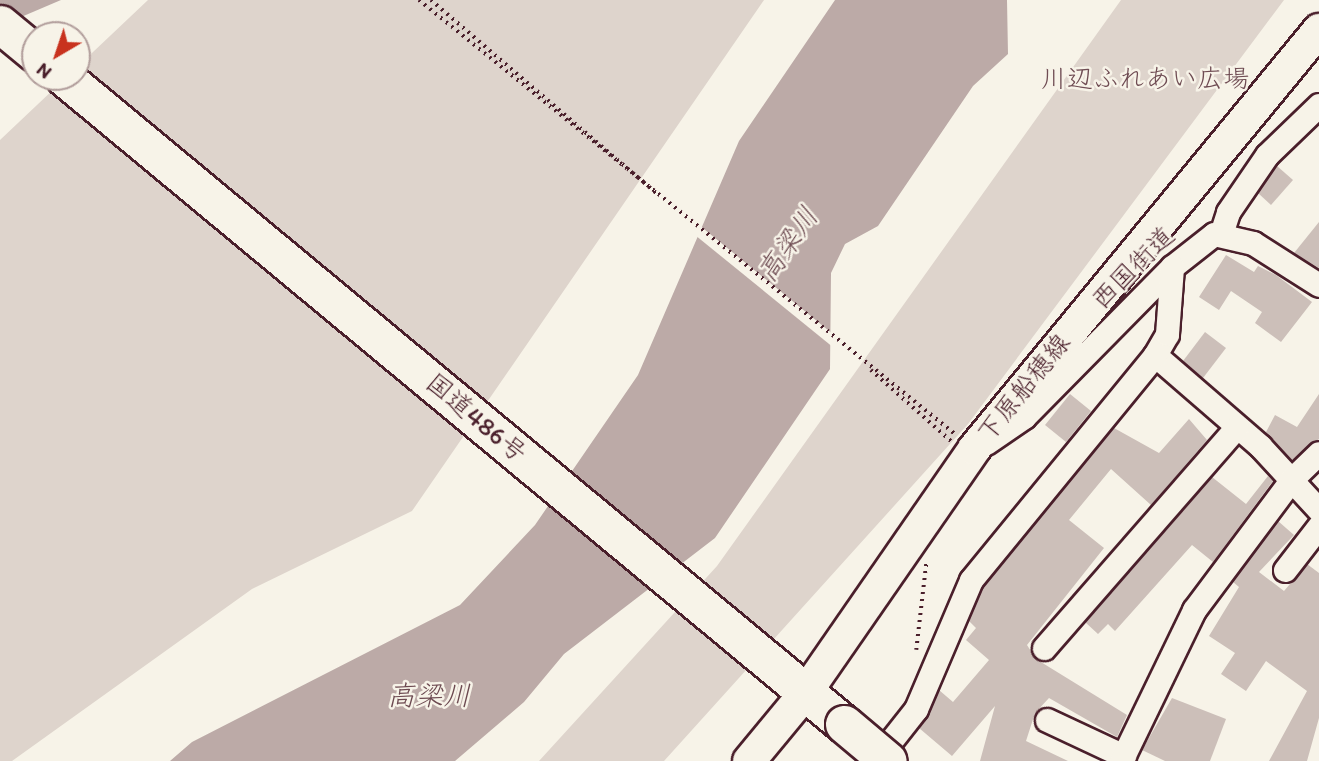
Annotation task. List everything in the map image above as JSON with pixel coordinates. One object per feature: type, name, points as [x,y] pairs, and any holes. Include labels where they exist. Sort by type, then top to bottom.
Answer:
[{"type":"highway","points":[[0,24],[21,41]]},
{"type":"highway","name":"国道486号","points":[[81,91],[888,761]]},
{"type":"main road","name":"下原船穂線","points":[[749,761],[794,681],[962,443],[1319,30]]},
{"type":"street","points":[[1319,105],[1267,155],[1228,212],[1221,234],[1253,243],[1319,285]]},
{"type":"street","name":"西国街道","points":[[962,443],[1024,417],[1172,267],[1198,243],[1221,234]]},
{"type":"street","points":[[875,761],[916,709],[971,580],[1155,355],[1167,334],[1172,267]]},
{"type":"street","points":[[1155,355],[1237,427],[1292,479],[1319,510]]},
{"type":"street","points":[[1044,648],[1237,427]]},
{"type":"street","points":[[1047,720],[1122,758],[1194,610],[1292,479],[1319,453]]},
{"type":"street","points":[[1285,570],[1319,526]]},
{"type":"path","points":[[419,0],[962,443]]},
{"type":"path","points":[[431,0],[651,183],[662,200]]},
{"type":"path","points":[[871,370],[962,443]]},
{"type":"path","points":[[916,654],[928,552]]},
{"type":"green space","points":[[148,0],[764,0],[412,511],[252,589],[12,761],[0,761],[0,140],[52,91],[91,91],[91,54]]},
{"type":"green space","name":"川辺ふれあい広場","points":[[1121,0],[1284,0],[968,424],[664,761],[539,761],[717,566]]},
{"type":"water","points":[[0,0],[61,0],[0,26]]},
{"type":"water","name":"高梁川","points":[[835,0],[1007,0],[1008,54],[973,86],[878,226],[845,244],[831,273],[830,369],[715,538],[564,654],[524,702],[455,761],[170,761],[192,742],[460,605],[535,525],[638,375],[739,141]]},
{"type":"pier","points":[[699,225],[834,335],[834,348],[695,235]]},
{"type":"building","points":[[1277,166],[1293,180],[1271,205],[1258,193]]},
{"type":"building","points":[[1319,222],[1319,268],[1294,253]]},
{"type":"building","points":[[1226,255],[1254,272],[1258,266],[1276,275],[1312,302],[1281,342],[1255,323],[1262,312],[1231,291],[1219,310],[1199,297]]},
{"type":"building","points":[[1205,332],[1226,348],[1203,378],[1183,361]]},
{"type":"building","points":[[1070,394],[1091,411],[1066,442],[1045,425]]},
{"type":"building","points":[[1319,394],[1319,439],[1292,460],[1266,432],[1275,415],[1297,427]]},
{"type":"building","points":[[1189,419],[1207,440],[1151,505],[1111,469],[1069,520],[1104,548],[1027,645],[1036,659],[1127,715],[1117,737],[1049,698],[1035,713],[1026,741],[1068,761],[980,761],[995,706],[952,756],[919,728],[939,690],[953,702],[989,660],[966,640],[976,628],[969,621],[983,587],[1114,428],[1159,453]]},
{"type":"building","points":[[1268,476],[1273,481],[1213,562],[1192,545],[1115,631],[1108,624],[1098,634],[1085,622],[1212,477],[1246,504]]},
{"type":"building","points":[[1278,521],[1294,535],[1259,572],[1284,591],[1307,564],[1319,573],[1319,718],[1307,761],[1269,761],[1307,691],[1266,661],[1246,691],[1221,674],[1235,653],[1209,636],[1239,587],[1233,582]]},
{"type":"building","points":[[1172,698],[1226,719],[1210,761],[1165,761],[1142,750]]}]
